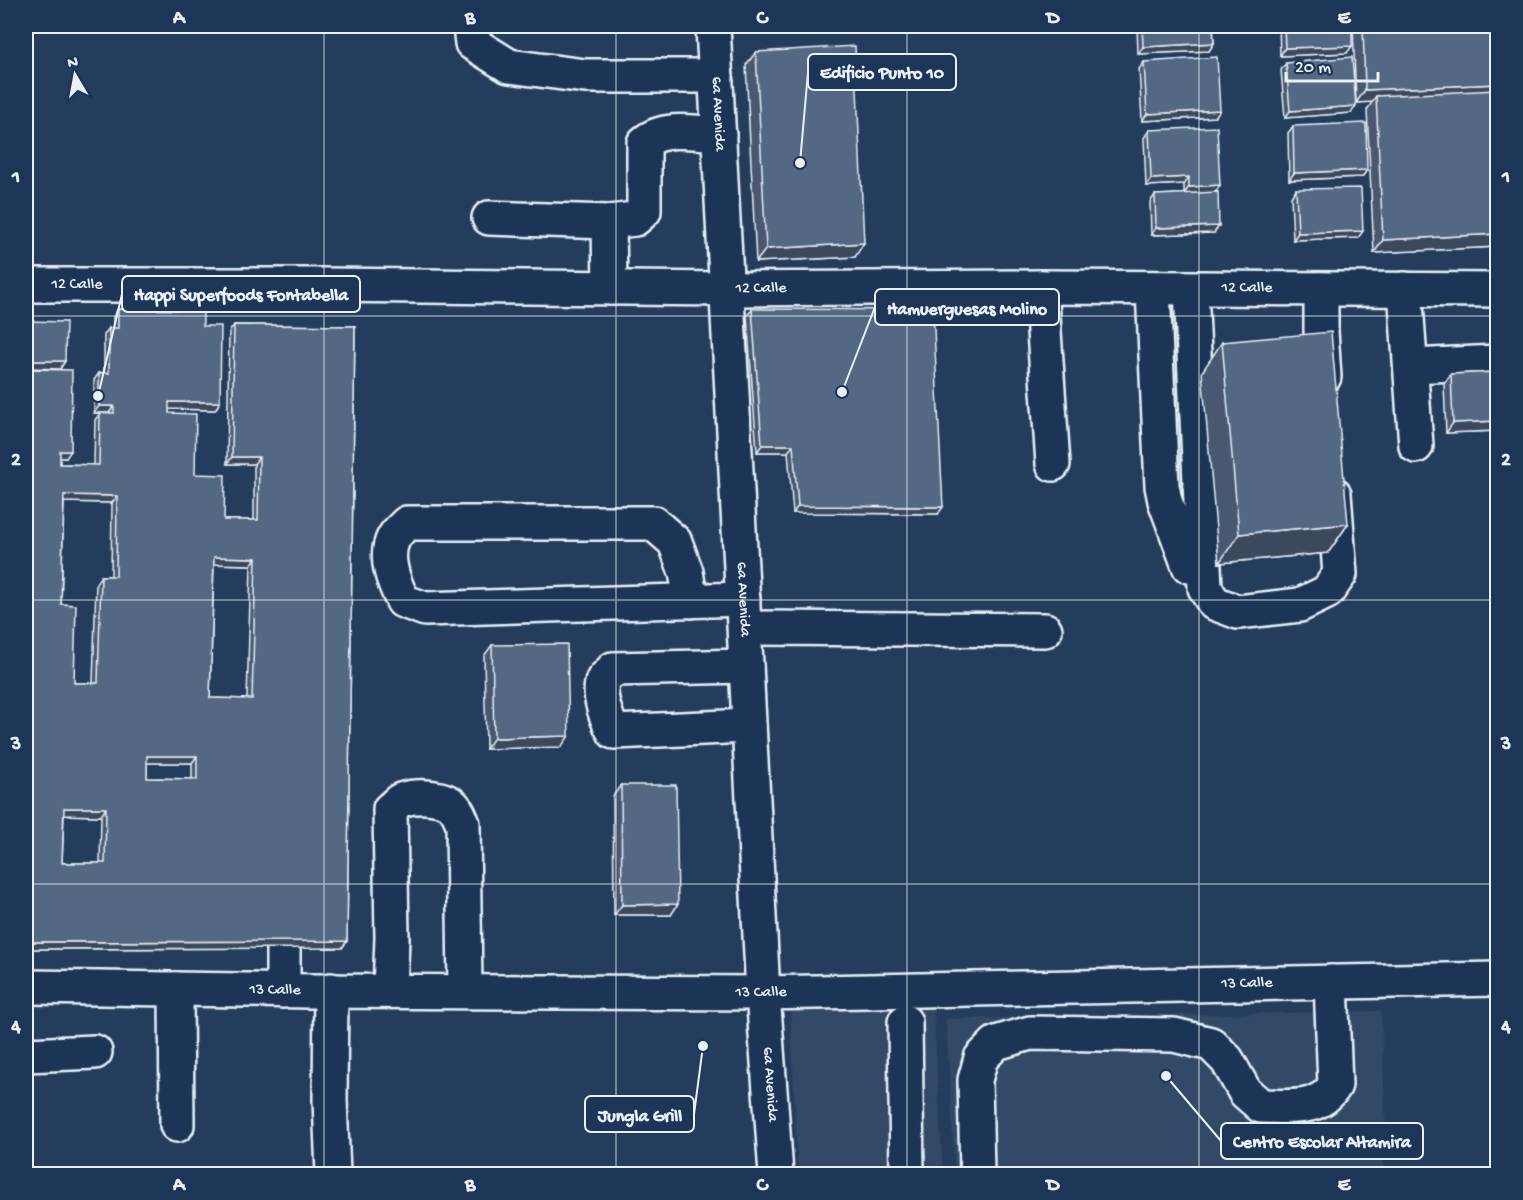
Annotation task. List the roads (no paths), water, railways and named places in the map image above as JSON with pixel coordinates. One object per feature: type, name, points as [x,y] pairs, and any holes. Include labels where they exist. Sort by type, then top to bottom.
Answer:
[{"type":"street","points":[[470,26],[472,43],[509,66],[585,76],[716,76]]},
{"type":"street","name":"6a Avenida","points":[[713,26],[763,993],[776,1174]]},
{"type":"street","points":[[489,218],[609,222],[635,219],[644,211],[644,143],[652,135],[662,133],[719,134]]},
{"type":"street","points":[[609,222],[610,288]]},
{"type":"street","name":"12 Calle","points":[[26,285],[727,289],[851,303],[1041,287],[1497,290]]},
{"type":"street","points":[[1041,287],[1053,464]]},
{"type":"street","points":[[1153,289],[1162,486],[1165,501],[1189,566]]},
{"type":"street","points":[[1191,289],[1205,588],[1214,603],[1238,612],[1300,605],[1327,592],[1340,573],[1331,461]]},
{"type":"street","points":[[1321,289],[1321,331],[1326,405]]},
{"type":"street","points":[[1405,289],[1416,446]]},
{"type":"street","points":[[1411,366],[1497,362]]},
{"type":"street","points":[[735,442],[766,431]]},
{"type":"street","points":[[691,601],[686,572],[675,542],[653,523],[408,523],[394,536],[389,556],[395,585],[403,601],[425,609],[691,601],[744,614],[1045,630]]},
{"type":"street","points":[[746,666],[614,669],[603,680],[602,702],[608,722],[614,732],[749,726]]},
{"type":"street","points":[[390,990],[392,939],[390,809],[399,801],[413,797],[439,799],[450,804],[458,812],[463,824],[465,991]]},
{"type":"street","points":[[283,948],[308,990],[330,1100],[333,1174]]},
{"type":"street","name":"13 Calle","points":[[26,987],[763,993],[1497,979]]},
{"type":"street","points":[[977,1174],[975,1080],[981,1058],[996,1043],[1030,1033],[1174,1035],[1211,1044],[1227,1060],[1245,1092],[1261,1106],[1306,1106],[1328,1096],[1335,1085],[1331,982]]},
{"type":"street","points":[[176,989],[177,1125]]},
{"type":"street","points":[[308,990],[311,1174]]},
{"type":"street","points":[[905,1022],[907,1174]]},
{"type":"street","points":[[26,1055],[95,1052]]},
{"type":"place","name":"Edificio Punto 10","points":[[800,163]]},
{"type":"place","name":"Hamuerguesas Molino","points":[[842,392]]},
{"type":"place","name":"Happi Superfoods Fontabella","points":[[98,396]]},
{"type":"place","name":"Jungla Grill","points":[[703,1046]]},
{"type":"place","name":"Centro Escolar Altamira","points":[[1166,1076]]}]
